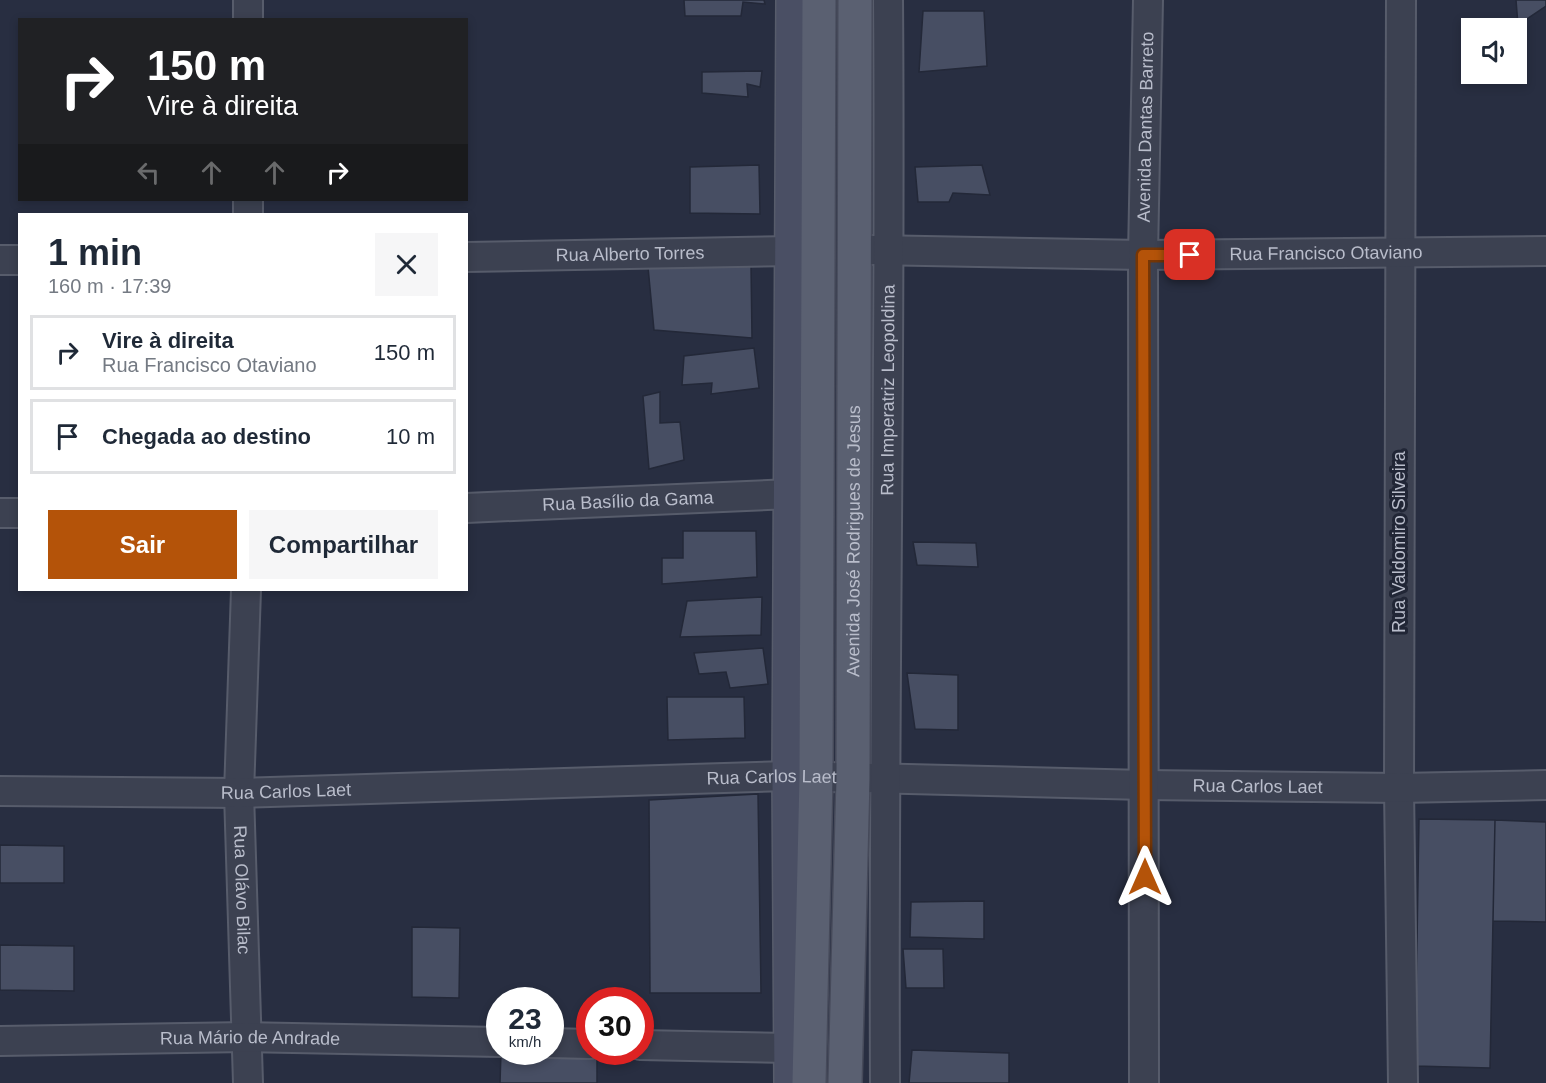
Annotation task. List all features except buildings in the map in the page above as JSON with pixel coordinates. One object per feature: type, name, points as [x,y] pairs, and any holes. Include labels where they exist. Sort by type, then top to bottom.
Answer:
[{"type":"main road","name":"Avenida José Rodrigues de Jesus","points":[[809,1083],[803,777],[819,0]]},
{"type":"main road","name":"Avenida José Rodrigues de Jesus","points":[[845,1083],[868,779],[855,250],[855,0]]},
{"type":"street","points":[[248,0],[248,18]]},
{"type":"street","name":"Avenida José Rodrigues de Jesus","points":[[791,1083],[803,777],[791,494],[794,251],[793,0]]},
{"type":"street","name":"Rua Imperatriz Leopoldina","points":[[868,779],[890,250],[888,0]]},
{"type":"street","name":"Avenida Dantas Barreto","points":[[1144,1083],[1143,255],[1148,0]]},
{"type":"street","name":"Rua Valdomiro Silveira","points":[[1401,0],[1398,252],[1399,788],[1403,1083]]},
{"type":"street","name":"Rua Francisco Otaviano","points":[[855,250],[1143,255],[1546,251]]},
{"type":"street","name":"Rua Alberto Torres","points":[[468,257],[794,251]]},
{"type":"street","points":[[0,260],[18,260]]},
{"type":"street","name":"Rua Basílio da Gama","points":[[468,508],[791,494]]},
{"type":"street","points":[[0,513],[18,513]]},
{"type":"street","name":"Rua Olávo Bilac","points":[[246,591],[239,793],[248,1083]]},
{"type":"street","name":"Rua Carlos Laet","points":[[0,790],[239,793],[803,777],[1399,788],[1546,785]]},
{"type":"street","name":"Avenida José Rodrigues de Jesus","points":[[868,779],[885,1083]]},
{"type":"street","name":"Rua Mário de Andrade","points":[[0,1041],[247,1037],[486,1042]]},
{"type":"street","points":[[654,1045],[791,1048]]},
{"type":"route","points":[[1145,877],[1143,255],[1190,255]]}]
